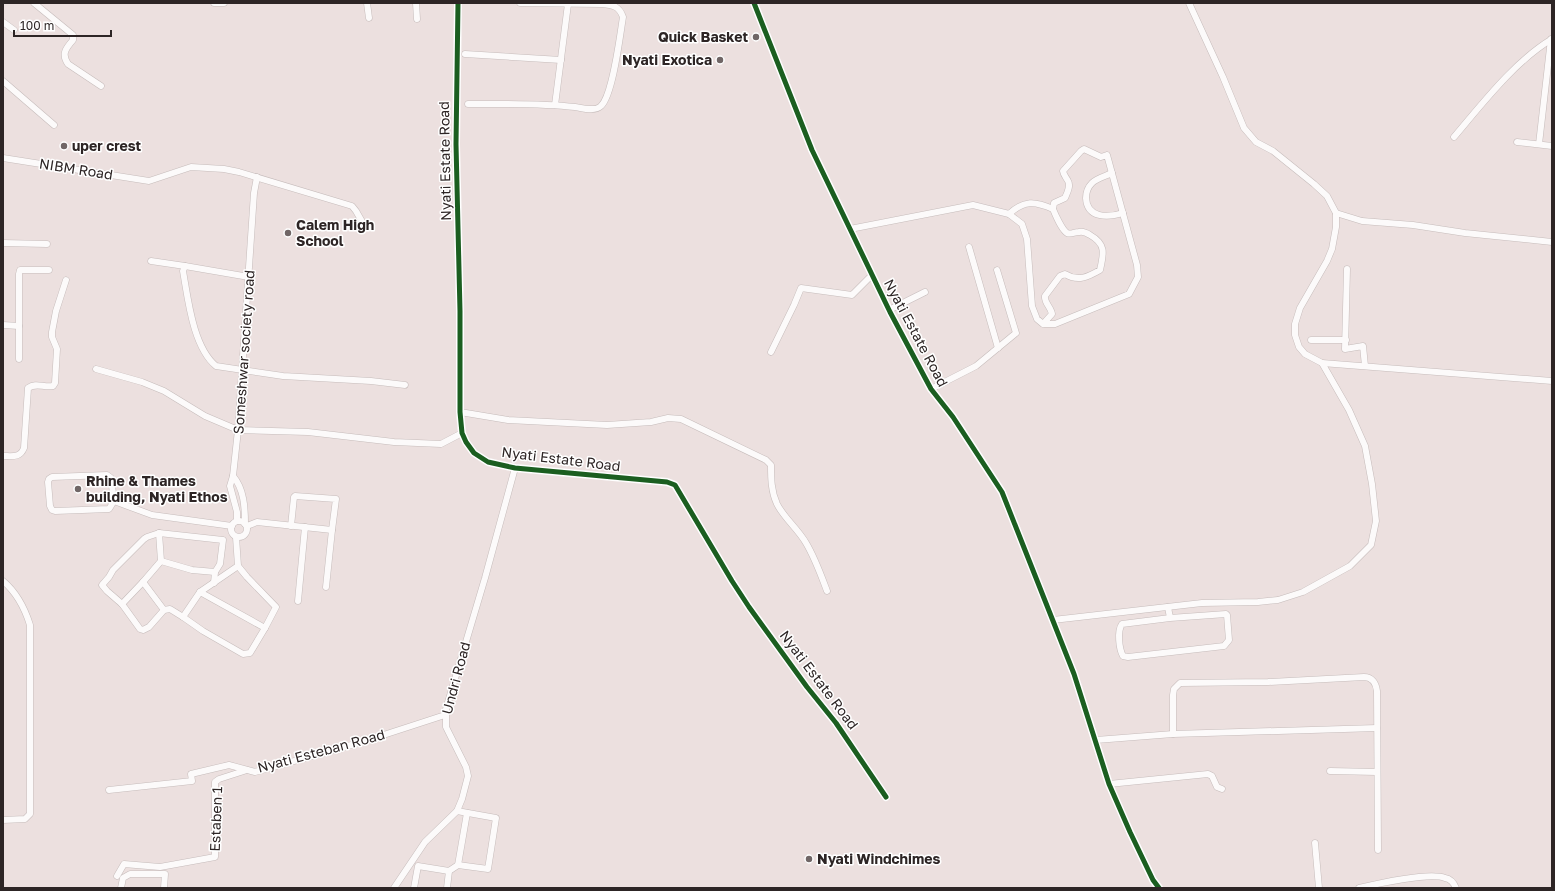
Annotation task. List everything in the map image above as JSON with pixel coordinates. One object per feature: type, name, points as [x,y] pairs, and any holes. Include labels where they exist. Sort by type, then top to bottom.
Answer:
[{"type":"street","points":[[34,3],[73,35],[73,40],[65,49],[64,60],[101,86]]},
{"type":"street","points":[[214,3],[224,3]]},
{"type":"street","points":[[367,3],[369,18]]},
{"type":"street","points":[[416,3],[417,20]]},
{"type":"street","name":"Nyati Estate Road","points":[[458,3],[456,144],[460,303],[460,412],[462,433],[466,442],[474,453],[488,462],[515,468],[667,482],[675,485],[749,607],[807,687],[836,723],[886,797]]},
{"type":"street","points":[[468,104],[555,105],[594,109],[600,106],[604,101],[612,80],[623,17],[620,9],[613,5],[520,3]]},
{"type":"street","name":"Nyati Estate Road","points":[[754,3],[812,150],[889,310],[931,389],[953,417],[1002,492],[1074,674],[1109,784],[1153,880],[1159,888]]},
{"type":"street","points":[[1189,3],[1244,128],[1251,138],[1273,150],[1327,196],[1336,213],[1336,227],[1332,249],[1327,261],[1300,308],[1295,324],[1295,335],[1299,347],[1305,354],[1322,363],[1552,381]]},
{"type":"street","points":[[555,105],[568,4]]},
{"type":"street","points":[[3,22],[14,30]]},
{"type":"street","points":[[1454,137],[1502,82],[1538,48],[1551,39]]},
{"type":"street","points":[[1539,144],[1551,39]]},
{"type":"street","points":[[465,54],[561,60]]},
{"type":"street","points":[[3,81],[54,125]]},
{"type":"street","points":[[1517,142],[1552,146]]},
{"type":"street","points":[[850,229],[973,205],[1009,214],[1022,224],[1027,239],[1032,306],[1037,319],[1043,324],[1055,324],[1129,294],[1138,277],[1137,265],[1107,155],[1101,157],[1084,149],[1063,171],[1064,176],[1068,181],[1068,192],[1065,198],[1054,203],[1053,209],[1067,234],[1079,232],[1087,233],[1100,241],[1103,248],[1102,259],[1100,270],[1096,272],[1078,279],[1072,278],[1066,274],[1060,276],[1045,296],[1045,301],[1051,309],[1052,314],[1043,324]]},
{"type":"street","name":"NIBM Road","points":[[3,158],[149,181],[191,167],[224,169],[257,178]]},
{"type":"street","points":[[1112,173],[1092,182],[1086,196],[1088,208],[1092,213],[1097,215],[1108,216],[1123,213]]},
{"type":"street","points":[[257,178],[352,206],[364,226]]},
{"type":"street","name":"Someshwar society road","points":[[237,521],[237,512],[230,486],[233,476],[238,430],[250,278],[254,193],[257,178]]},
{"type":"street","points":[[1009,214],[1022,204],[1042,204],[1053,209]]},
{"type":"street","points":[[1336,213],[1362,221],[1414,225],[1465,233],[1552,242]]},
{"type":"street","points":[[3,243],[47,244]]},
{"type":"street","points":[[969,247],[998,348]]},
{"type":"street","points":[[151,261],[250,278]]},
{"type":"street","points":[[185,266],[183,271],[193,324],[202,347],[210,361],[216,366],[283,376],[371,381],[405,385]]},
{"type":"street","points":[[1347,269],[1345,349],[1363,346],[1365,366]]},
{"type":"street","points":[[20,359],[20,270],[48,270]]},
{"type":"street","points":[[931,389],[976,366],[1016,333],[997,270]]},
{"type":"street","points":[[772,352],[801,288],[852,295],[872,275]]},
{"type":"street","points":[[3,456],[17,456],[22,453],[24,448],[28,388],[34,384],[49,387],[53,386],[55,383],[57,349],[52,337],[52,332],[56,311],[66,280]]},
{"type":"street","points":[[889,310],[925,292]]},
{"type":"street","points":[[3,325],[19,326]]},
{"type":"street","points":[[1310,340],[1346,340]]},
{"type":"street","points":[[1053,620],[1202,603],[1258,602],[1278,600],[1302,592],[1350,566],[1371,545],[1376,521],[1372,484],[1365,446],[1349,410],[1322,363]]},
{"type":"street","points":[[96,370],[142,382],[164,391],[205,416],[238,430],[308,432],[394,442],[441,444],[462,433]]},
{"type":"street","points":[[460,412],[508,420],[607,425],[651,422],[668,418],[681,419],[756,455],[766,460],[771,465],[773,494],[777,505],[798,530],[806,543],[827,591]]},
{"type":"street","name":"Undri Road","points":[[394,888],[425,842],[457,811],[462,800],[468,776],[463,759],[446,727],[445,716],[515,468]]},
{"type":"street","points":[[107,475],[112,478],[114,501],[109,509],[55,511],[52,510],[50,506],[48,482],[52,477],[107,475]]},
{"type":"street","points":[[233,476],[240,484],[245,508],[247,531],[244,536],[236,537]]},
{"type":"street","points":[[291,526],[295,496],[336,499],[326,587]]},
{"type":"street","points":[[114,501],[152,515],[232,526]]},
{"type":"street","points":[[214,583],[214,572],[220,564],[223,540],[158,533],[147,537],[113,570],[102,585],[122,604],[140,629],[143,630],[149,627],[164,610],[170,609],[203,631],[243,654],[250,652],[276,607],[238,566],[236,537],[231,531],[232,526],[237,521],[242,521],[246,525]]},
{"type":"street","points":[[246,525],[258,522],[332,530]]},
{"type":"street","points":[[298,601],[305,527]]},
{"type":"street","points":[[122,604],[161,561],[158,533]]},
{"type":"street","points":[[161,561],[192,570],[214,572]]},
{"type":"street","points":[[183,617],[200,592],[238,566]]},
{"type":"street","points":[[3,581],[7,584],[22,605],[30,625],[30,814],[28,818],[25,819],[3,820]]},
{"type":"street","points":[[143,582],[164,610]]},
{"type":"street","points":[[200,592],[265,628]]},
{"type":"street","points":[[1168,607],[1170,618]]},
{"type":"street","points":[[1226,614],[1229,640],[1224,646],[1128,657],[1121,653],[1119,633],[1122,624],[1170,618],[1226,614]]},
{"type":"street","points":[[1173,734],[1174,689],[1180,683],[1268,682],[1367,677],[1374,681],[1376,687],[1378,850]]},
{"type":"street","name":"Nyati Esteban Road","points":[[109,790],[192,781],[191,774],[229,765],[256,772],[362,742],[445,716]]},
{"type":"street","points":[[1096,740],[1173,734],[1377,728]]},
{"type":"street","name":"Estaben 1","points":[[117,876],[124,864],[160,867],[215,857],[215,782],[219,779],[249,770]]},
{"type":"street","points":[[1330,771],[1377,772]]},
{"type":"street","points":[[1109,784],[1208,774],[1212,776],[1217,787],[1222,789]]},
{"type":"street","points":[[414,888],[418,866],[449,871],[458,865],[488,868],[496,818],[457,811]]},
{"type":"street","points":[[458,865],[467,813]]},
{"type":"street","points":[[1315,843],[1319,888]]},
{"type":"street","points":[[447,888],[449,871]]},
{"type":"street","points":[[121,888],[123,878],[130,874],[165,874],[164,888]]},
{"type":"street","points":[[1359,888],[1383,882],[1434,876],[1445,877],[1451,881],[1456,888]]},
{"type":"cycle path","points":[[458,3],[456,144],[460,311],[460,412],[462,433],[466,442],[474,453],[488,462],[515,468],[667,482],[675,485],[749,607],[807,687],[836,723],[886,797]]},
{"type":"cycle path","points":[[754,3],[812,150],[890,312],[931,389],[953,417],[1002,492],[1074,674],[1109,784],[1153,880],[1159,888]]},
{"type":"place","name":"Quick Basket","points":[[756,37]]},
{"type":"place","name":"Nyati Exotica","points":[[720,60]]},
{"type":"place","name":"uper crest","points":[[64,146]]},
{"type":"place","name":"Calem High School","points":[[288,233]]},
{"type":"place","name":"Rhine & Thames building, Nyati Ethos","points":[[78,489]]},
{"type":"place","name":"Nyati Windchimes","points":[[809,859]]}]
